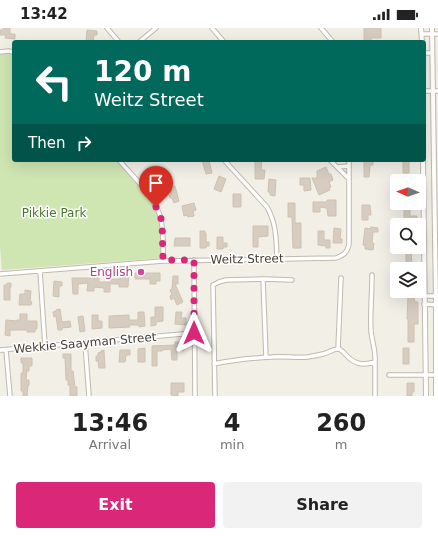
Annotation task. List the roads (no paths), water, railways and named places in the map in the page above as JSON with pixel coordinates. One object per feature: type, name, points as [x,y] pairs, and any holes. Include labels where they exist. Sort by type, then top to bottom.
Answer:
[{"type":"street","points":[[107,28],[117,40]]},
{"type":"street","points":[[141,40],[156,28]]},
{"type":"street","points":[[212,28],[222,40]]},
{"type":"street","points":[[321,28],[331,40]]},
{"type":"street","points":[[421,28],[422,40]]},
{"type":"street","points":[[432,28],[433,193],[437,289],[436,396]]},
{"type":"street","points":[[422,34],[438,34]]},
{"type":"street","points":[[0,52],[12,52]]},
{"type":"street","points":[[426,53],[432,53]]},
{"type":"street","points":[[426,91],[438,91]]},
{"type":"street","points":[[121,162],[152,200],[159,213],[162,221],[163,260]]},
{"type":"street","points":[[226,162],[267,207],[272,216],[277,259]]},
{"type":"street","points":[[332,162],[349,180]]},
{"type":"street","points":[[349,162],[349,180]]},
{"type":"street","points":[[423,162],[423,174]]},
{"type":"street","points":[[336,166],[349,166]]},
{"type":"street","name":"Weitz Street","points":[[0,274],[163,260],[336,258],[348,250],[349,244],[349,180]]},
{"type":"street","points":[[426,193],[433,193]]},
{"type":"street","points":[[423,210],[424,262]]},
{"type":"street","points":[[194,260],[195,396]]},
{"type":"street","points":[[40,271],[45,346]]},
{"type":"street","points":[[372,275],[371,330],[376,354],[375,396]]},
{"type":"street","points":[[338,349],[341,278]]},
{"type":"street","points":[[263,279],[266,357]]},
{"type":"street","points":[[215,396],[213,285],[226,280],[292,280]]},
{"type":"street","points":[[426,296],[437,296]]},
{"type":"street","points":[[424,298],[426,396]]},
{"type":"street","points":[[424,304],[437,305]]},
{"type":"street","name":"Wekkie Saayman Street","points":[[0,350],[194,333]]},
{"type":"street","points":[[85,343],[89,396]]},
{"type":"street","points":[[214,364],[266,357],[305,357],[324,354],[338,349],[355,363],[363,364],[375,362]]},
{"type":"street","points":[[6,350],[10,396]]},
{"type":"street","points":[[389,375],[436,375]]},
{"type":"place","name":"English","points":[[141,272]]},
{"type":"park label","name":"Pikkie Park","points":[[54,213]]}]
